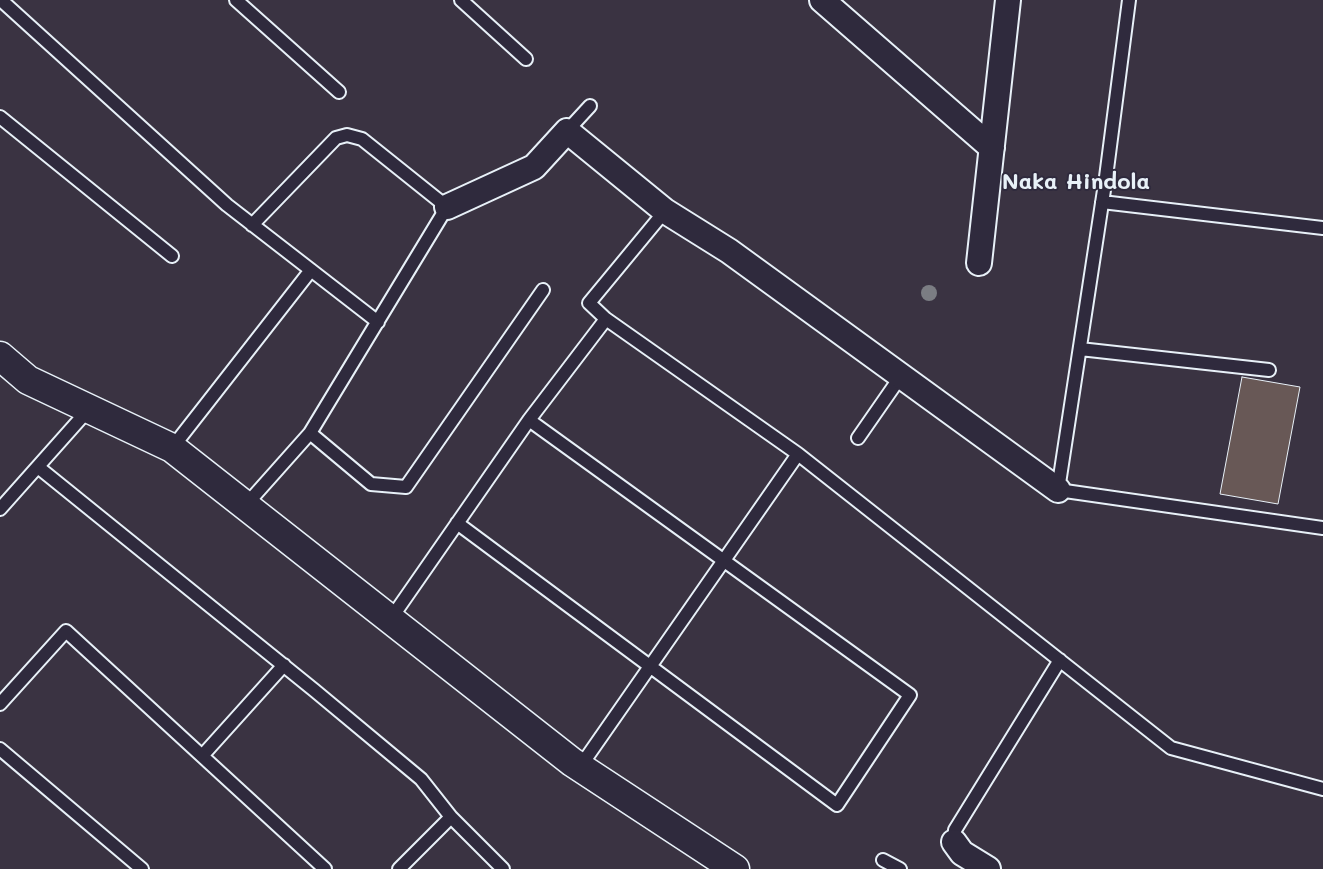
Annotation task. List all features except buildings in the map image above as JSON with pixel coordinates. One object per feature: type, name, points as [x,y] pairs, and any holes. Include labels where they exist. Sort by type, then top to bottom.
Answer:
[{"type":"street","points":[[979,263],[1008,0]]},
{"type":"street","points":[[830,2],[992,148]]},
{"type":"street","points":[[447,207],[534,167],[566,131],[665,211],[729,252],[1058,490]]},
{"type":"street","points":[[0,356],[28,380],[172,448],[580,767],[734,869]]},
{"type":"street","points":[[954,842],[962,853],[988,869]]},
{"type":"lane","points":[[1,0],[227,205],[378,322]]},
{"type":"lane","points":[[236,0],[339,92]]},
{"type":"lane","points":[[462,0],[526,59]]},
{"type":"lane","points":[[1129,0],[1102,202],[1058,490],[1323,528]]},
{"type":"lane","points":[[566,131],[590,106]]},
{"type":"lane","points":[[0,117],[172,256]]},
{"type":"lane","points":[[245,506],[310,433],[447,207],[362,139],[348,136],[336,138],[252,225]]},
{"type":"lane","points":[[1102,202],[1323,228]]},
{"type":"lane","points":[[665,211],[589,303],[606,318],[798,454],[1171,748],[1323,789]]},
{"type":"lane","points":[[172,448],[310,270]]},
{"type":"lane","points":[[310,433],[371,484],[406,487],[543,290]]},
{"type":"lane","points":[[390,620],[529,420],[606,318]]},
{"type":"lane","points":[[1080,349],[1269,370]]},
{"type":"lane","points":[[858,438],[901,376]]},
{"type":"lane","points":[[0,508],[90,409]]},
{"type":"lane","points":[[457,523],[837,805],[910,695],[529,420]]},
{"type":"lane","points":[[580,767],[798,454]]},
{"type":"lane","points":[[38,467],[284,665],[421,779],[451,817],[503,869]]},
{"type":"lane","points":[[0,704],[66,631],[325,869]]},
{"type":"lane","points":[[954,842],[955,830],[1060,660]]},
{"type":"lane","points":[[202,756],[284,665]]},
{"type":"lane","points":[[0,749],[142,869]]},
{"type":"lane","points":[[399,869],[451,817]]},
{"type":"lane","points":[[882,860],[900,869]]},
{"type":"district","name":"Naka Hindola","points":[[1076,182]]}]
